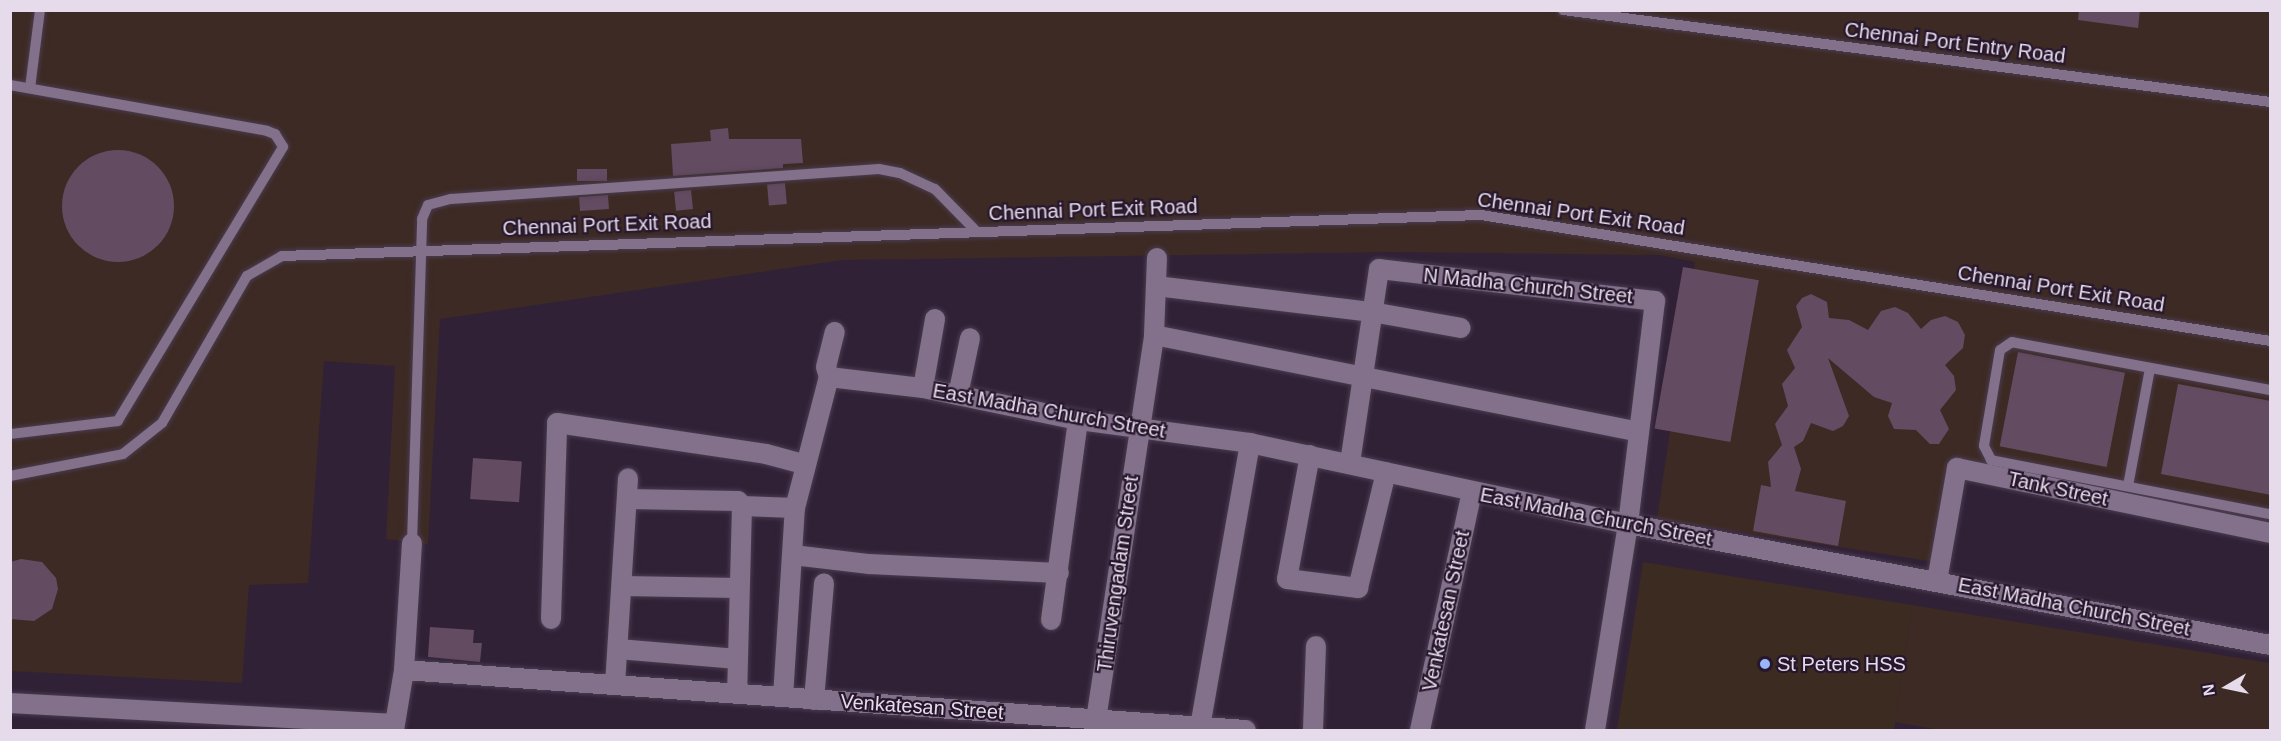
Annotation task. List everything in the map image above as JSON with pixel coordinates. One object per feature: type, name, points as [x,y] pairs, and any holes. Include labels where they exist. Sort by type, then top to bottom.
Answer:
[{"type":"street","name":"Thiruvengadam Street","points":[[1096,720],[1154,335],[1157,258]]},
{"type":"street","name":"N Madha Church Street","points":[[1350,463],[1378,269],[1655,301],[1628,524],[1595,730]]},
{"type":"street","points":[[1156,286],[1372,312],[1461,328]]},
{"type":"street","name":"East Madha Church Street","points":[[922,388],[935,319]]},
{"type":"street","points":[[783,697],[795,508],[803,464],[829,377],[826,367],[835,332]]},
{"type":"street","points":[[1154,335],[1362,374],[1638,432]]},
{"type":"street","points":[[957,395],[970,338]]},
{"type":"street","name":"East Madha Church Street","points":[[829,377],[922,388],[1078,420],[1250,442],[1628,524],[2271,645]]},
{"type":"street","points":[[1051,620],[1078,420]]},
{"type":"street","points":[[551,619],[557,423],[766,454],[803,464]]},
{"type":"street","points":[[1200,727],[1250,442]]},
{"type":"street","points":[[1310,455],[1287,579],[1358,588],[1386,472]]},
{"type":"street","name":"Tank Street","points":[[1937,581],[1958,468],[2271,533]]},
{"type":"street","points":[[615,685],[628,478]]},
{"type":"street","name":"Venkatesan Street","points":[[1420,730],[1472,492]]},
{"type":"street","points":[[627,499],[738,501],[742,506],[738,588],[737,694]]},
{"type":"street","points":[[742,506],[795,508]]},
{"type":"street","points":[[10,702],[394,727],[404,670],[412,543]]},
{"type":"street","points":[[793,555],[869,564],[1059,573]]},
{"type":"street","name":"Venkatesan Street","points":[[814,700],[824,583]]},
{"type":"street","points":[[622,586],[738,588]]},
{"type":"street","points":[[1313,730],[1316,645]]},
{"type":"street","points":[[618,648],[738,659]]},
{"type":"street","name":"Venkatesan Street","points":[[404,670],[1246,730]]},
{"type":"lane","points":[[30,88],[40,10]]},
{"type":"lane","name":"Chennai Port Entry Road","points":[[1563,10],[2271,102]]},
{"type":"lane","points":[[10,85],[267,131],[275,134],[283,147],[118,421],[10,434]]},
{"type":"lane","points":[[412,543],[421,249],[424,212],[438,200],[879,169],[900,173],[935,189],[976,231]]},
{"type":"lane","name":"Chennai Port Exit Road","points":[[10,476],[123,454],[162,423],[247,276],[282,256],[421,249],[1481,215],[2271,341]]},
{"type":"lane","points":[[2271,390],[2012,342],[2000,350],[1984,446],[1991,460],[2271,514]]},
{"type":"lane","points":[[2128,486],[2150,368]]},
{"type":"shaded area","points":[[10,11],[2270,11],[2270,521],[1956,460],[1936,562],[1657,519],[1695,262],[1660,255],[1395,252],[842,260],[440,319],[428,544],[386,539],[395,366],[324,361],[308,583],[249,585],[242,683],[11,671]]},
{"type":"shaded area","name":"St Peters HSS","points":[[1643,562],[1912,605],[1894,730],[1617,730]]},
{"type":"shaded area","points":[[1912,605],[2270,663],[2270,730],[1940,730],[1895,722]]},
{"type":"building","points":[[2079,10],[2140,10],[2138,28],[2078,20]]},
{"type":"building","points":[[728,128],[729,139],[801,139],[803,163],[783,164],[783,168],[673,176],[671,144],[711,141],[710,130]]},
{"type":"building","points":[[118,150],[140,154],[158,166],[170,184],[174,206],[170,228],[158,246],[140,258],[118,262],[96,258],[78,246],[66,228],[62,206],[66,184],[78,166],[96,154]]},
{"type":"building","points":[[577,169],[607,169],[607,181],[577,181]]},
{"type":"building","points":[[785,183],[787,204],[769,205],[767,185]]},
{"type":"building","points":[[691,190],[693,209],[676,211],[674,192]]},
{"type":"building","points":[[608,195],[609,209],[580,211],[579,197]]},
{"type":"building","points":[[1683,267],[1759,280],[1730,442],[1655,429]]},
{"type":"building","points":[[1811,294],[1827,302],[1829,318],[1849,320],[1868,330],[1881,311],[1895,307],[1908,313],[1921,329],[1931,320],[1945,316],[1958,322],[1965,335],[1963,348],[1945,365],[1954,376],[1956,390],[1940,410],[1949,429],[1939,444],[1930,444],[1916,430],[1894,429],[1888,416],[1892,403],[1874,397],[1828,358],[1849,416],[1843,426],[1833,431],[1811,423],[1803,441],[1794,447],[1801,469],[1795,491],[1846,501],[1838,546],[1753,531],[1761,485],[1771,487],[1768,462],[1782,445],[1775,424],[1788,406],[1782,384],[1795,368],[1787,350],[1802,327],[1796,306],[1802,298]]},
{"type":"building","points":[[2018,352],[2125,373],[2107,467],[2000,446]]},
{"type":"building","points":[[2178,384],[2271,401],[2271,495],[2161,474]]},
{"type":"building","points":[[473,458],[522,461],[519,502],[470,499]]},
{"type":"building","points":[[21,559],[42,562],[56,578],[58,589],[52,609],[34,621],[10,619],[10,562]]},
{"type":"building","points":[[430,627],[474,630],[473,643],[482,643],[480,662],[428,657]]},
{"type":"place","name":"St Peters HSS","points":[[1765,664]]}]
